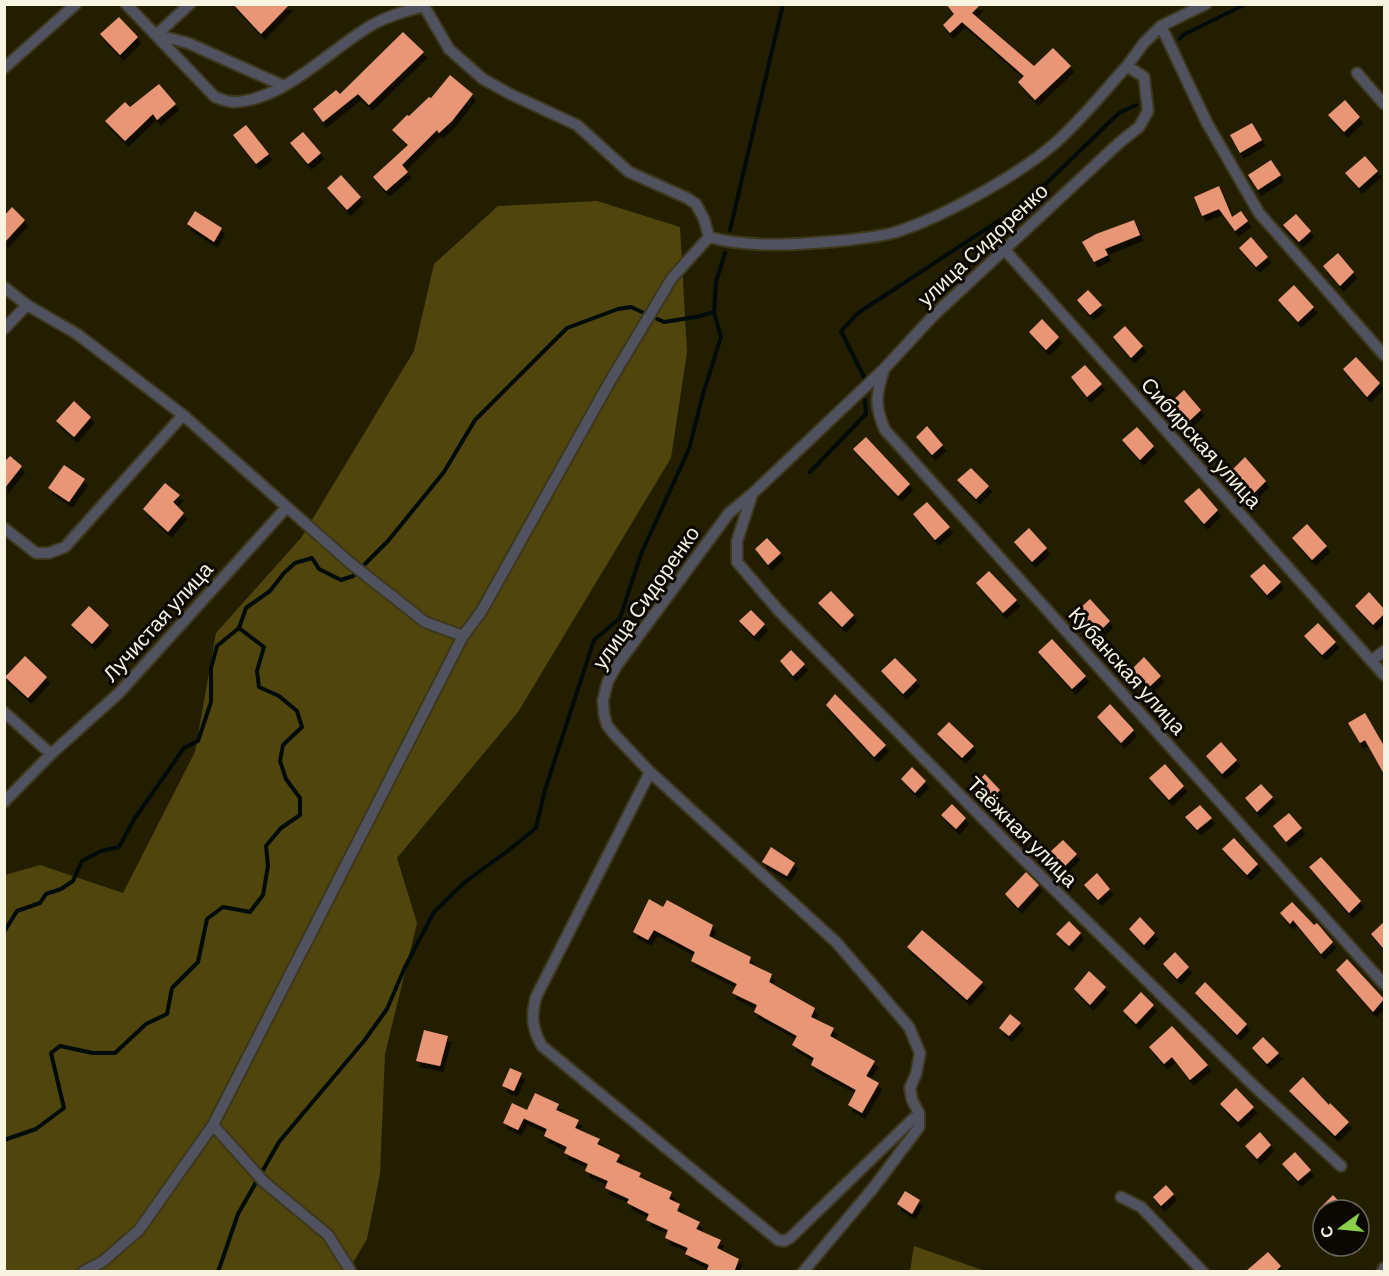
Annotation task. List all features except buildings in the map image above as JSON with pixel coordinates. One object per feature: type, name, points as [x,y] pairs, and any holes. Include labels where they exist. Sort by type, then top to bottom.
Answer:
[{"type":"street","points":[[4,68],[76,4]]},
{"type":"street","points":[[126,4],[215,98],[232,102],[264,96],[284,86],[373,24],[425,5],[449,49],[483,80],[577,125],[629,172],[696,204],[704,219],[709,237]]},
{"type":"street","points":[[156,35],[190,4]]},
{"type":"street","points":[[709,237],[725,241],[794,245],[883,236],[902,231],[936,216],[1034,159],[1076,123],[1161,26],[1206,4]]},
{"type":"street","points":[[1161,26],[1207,123],[1258,213],[1384,355]]},
{"type":"street","points":[[156,35],[188,43],[284,86]]},
{"type":"street","name":"улица Сидоренко","points":[[920,1113],[912,1100],[910,1088],[916,1074],[920,1053],[909,1027],[836,942],[650,772],[607,724],[603,700],[608,681],[617,665],[729,513],[884,369],[933,316],[1004,249],[1139,127],[1148,111],[1144,77],[1127,66]]},
{"type":"street","points":[[1357,73],[1384,104]]},
{"type":"street","points":[[83,1272],[102,1262],[139,1230],[213,1125],[463,636],[481,612],[672,278],[709,237]]},
{"type":"street","name":"Сибирская улица","points":[[1004,249],[1384,675]]},
{"type":"street","points":[[4,287],[27,305],[77,334],[183,415],[349,562],[425,622],[463,636]]},
{"type":"street","points":[[4,329],[27,305]]},
{"type":"street","name":"Кубанская улица","points":[[884,369],[876,394],[878,413],[885,430],[1384,984]]},
{"type":"street","points":[[4,528],[36,553],[49,553],[65,547],[183,415]]},
{"type":"street","name":"Таёжная улица","points":[[752,494],[737,541],[737,562],[779,611],[1016,853],[1254,1086],[1341,1166]]},
{"type":"street","name":"Лучистая улица","points":[[4,802],[51,754],[120,693],[286,508]]},
{"type":"street","points":[[1371,661],[1384,651]]},
{"type":"street","points":[[4,712],[51,754]]},
{"type":"street","points":[[650,772],[536,997],[532,1011],[533,1025],[542,1046],[778,1240],[784,1242],[920,1113]]},
{"type":"street","points":[[803,1272],[874,1187],[919,1127],[920,1113]]},
{"type":"street","points":[[213,1125],[264,1182],[328,1235],[351,1271]]},
{"type":"street","points":[[1121,1197],[1141,1207],[1203,1272]]},
{"type":"shaded area","points":[[597,201],[680,227],[687,352],[671,458],[518,712],[397,858],[417,923],[385,1054],[380,1174],[367,1239],[348,1271],[5,1272],[5,875],[40,865],[123,893],[195,752],[216,633],[301,538],[414,351],[434,264],[498,206]]},
{"type":"shaded area","points":[[914,1246],[985,1271],[910,1271]]},
{"type":"waterway","points":[[730,230],[783,4]]},
{"type":"waterway","points":[[1180,39],[1183,35],[1246,4]]},
{"type":"waterway","points":[[864,377],[841,331],[858,313],[1026,203],[1119,113],[1136,105]]},
{"type":"waterway","points":[[218,1272],[238,1214],[279,1142],[364,1041],[387,1009],[405,967],[434,912],[465,882],[536,828],[545,790],[594,640],[620,618],[641,554],[689,449],[721,337],[714,312],[716,282],[725,253]]},
{"type":"waterway","points":[[4,932],[17,911],[40,903],[46,894],[61,889],[73,881],[82,861],[101,851],[119,847],[135,818],[184,748],[198,741],[211,702],[211,668],[217,646],[239,628],[246,608],[270,591],[295,563],[312,558],[319,569],[341,580],[353,576],[388,541],[444,472],[475,420],[567,328],[618,309],[631,307],[664,322],[714,312]]},
{"type":"waterway","points":[[810,472],[866,414],[865,400]]},
{"type":"waterway","points":[[4,1140],[36,1129],[64,1108],[51,1053],[60,1046],[93,1053],[115,1053],[146,1024],[167,1014],[172,988],[198,962],[207,919],[223,907],[250,912],[263,895],[268,866],[266,846],[281,828],[300,815],[300,798],[286,779],[280,761],[283,745],[302,727],[297,711],[279,696],[259,687],[257,671],[264,647],[239,628]]}]
